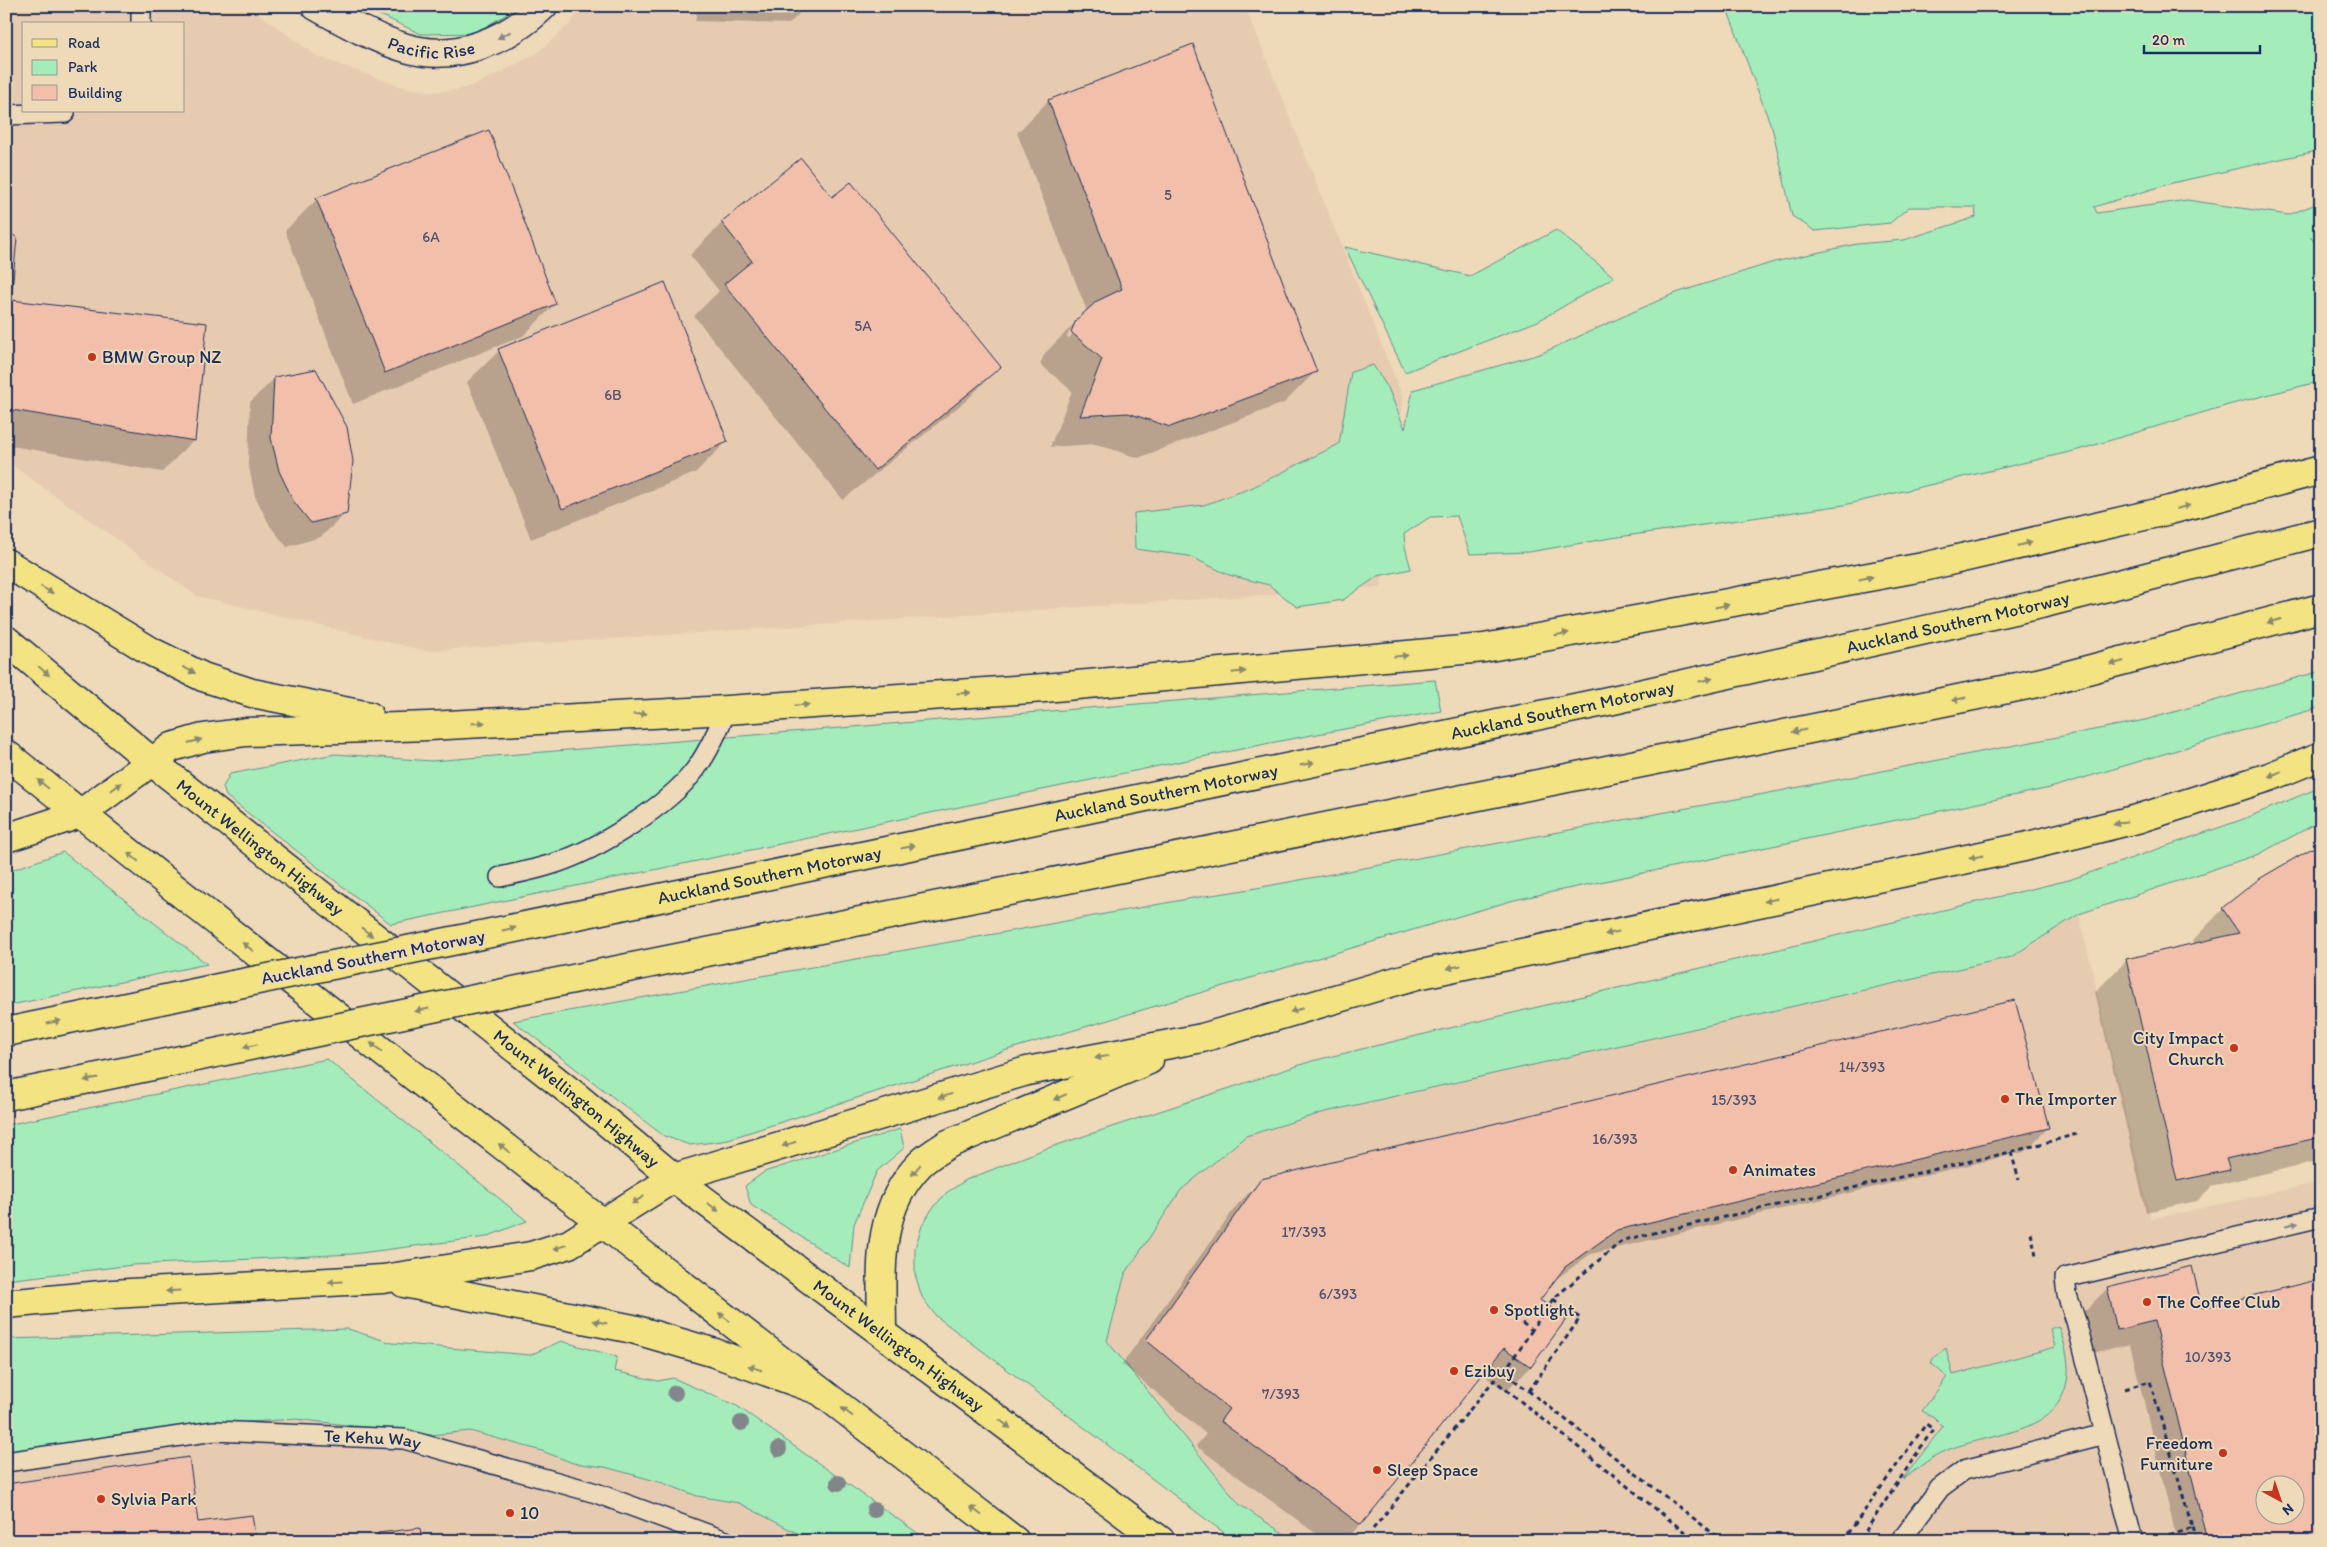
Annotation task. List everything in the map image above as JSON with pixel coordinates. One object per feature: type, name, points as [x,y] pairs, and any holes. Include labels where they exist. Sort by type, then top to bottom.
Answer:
[{"type":"main road","points":[[6,838],[80,814],[172,747],[203,738],[246,732],[429,726],[727,710],[1191,676],[1484,648],[1923,567],[2170,510],[2321,470]]},
{"type":"main road","name":"Auckland Southern Motorway","points":[[6,1032],[1613,700],[2041,604],[2321,532]]},
{"type":"main road","points":[[6,563],[152,652],[203,677],[261,695],[429,726]]},
{"type":"main road","points":[[6,1096],[504,992],[2042,682],[2321,608]]},
{"type":"main road","name":"Mount Wellington Highway","points":[[6,640],[151,761],[578,1098],[674,1178],[1160,1541]]},
{"type":"main road","points":[[6,754],[171,887],[1015,1541]]},
{"type":"main road","points":[[6,1304],[112,1294],[384,1279],[531,1256],[569,1244],[674,1178],[1027,1071],[1202,1038],[1417,975],[2024,847],[2127,821],[2268,776],[2321,756]]},
{"type":"main road","points":[[882,1332],[883,1239],[900,1191],[920,1164],[948,1144],[1202,1038]]},
{"type":"main road","points":[[384,1279],[633,1329],[715,1353],[818,1390]]},
{"type":"street","name":"Pacific Rise","points":[[316,6],[358,29],[408,49],[444,53],[473,48],[505,36],[543,6]]},
{"type":"lane","points":[[140,22],[141,6]]},
{"type":"lane","points":[[6,115],[65,113]]},
{"type":"lane","points":[[500,878],[557,863],[630,826],[667,799],[693,772],[709,750],[727,710]]},
{"type":"lane","points":[[2133,1541],[2067,1295],[2065,1278],[2321,1217]]},
{"type":"lane","name":"Te Kehu Way","points":[[6,1462],[214,1432],[404,1439],[596,1493],[726,1541]]},
{"type":"lane","points":[[1900,1541],[1940,1488],[1964,1470],[2105,1434]]},
{"type":"path","points":[[1723,1541],[1504,1372],[1553,1299],[1623,1240],[2011,1152],[2076,1134]]},
{"type":"path","points":[[2011,1152],[2019,1180]]},
{"type":"path","points":[[2031,1233],[2036,1256]]},
{"type":"path","points":[[1529,1391],[1580,1318],[1553,1299]]},
{"type":"path","points":[[1522,1323],[1532,1330]]},
{"type":"path","points":[[1373,1529],[1494,1380],[1696,1541]]},
{"type":"path","points":[[2120,1390],[2150,1381],[2196,1541]]},
{"type":"path","points":[[1843,1541],[1926,1424],[1933,1429],[1859,1541]]},
{"type":"path","points":[[2160,1538],[2192,1527]]},
{"type":"shaded area","points":[[6,6],[248,6],[318,57],[406,88],[433,92],[456,90],[479,83],[536,54],[570,24],[582,6],[1245,6],[1403,398],[1381,587],[426,651],[197,596],[6,461]]},
{"type":"shaded area","points":[[2079,914],[2151,1219],[2321,1182],[2321,1541],[1295,1541],[1240,1505],[1107,1341],[1125,1274],[1181,1190],[1246,1136],[1325,1112],[2011,957]]},
{"type":"shaded area","points":[[469,1377],[908,1541],[6,1541],[6,1406]]},
{"type":"green space","points":[[361,6],[515,6],[507,14],[475,33],[421,34]]},
{"type":"green space","points":[[1726,6],[2321,6],[2321,150],[2172,183],[2094,207],[2097,213],[2187,200],[2288,215],[2321,202],[2321,247],[2309,236],[2321,249],[2321,381],[2228,405],[2078,450],[1844,505],[1611,538],[1529,552],[1470,554],[1457,516],[1430,517],[1404,534],[1405,547],[1411,569],[1378,576],[1343,600],[1297,607],[1269,585],[1229,575],[1189,556],[1135,549],[1134,513],[1204,505],[1251,488],[1339,444],[1351,372],[1373,365],[1388,388],[1405,429],[1413,390],[1540,354],[1673,294],[1774,262],[1857,244],[1904,240],[1976,217],[1975,207],[1909,207],[1890,223],[1815,231],[1792,216],[1773,131]]},
{"type":"green space","points":[[1556,230],[1614,277],[1538,321],[1405,372],[1345,247],[1470,276]]},
{"type":"green space","points":[[2321,671],[2321,707],[2050,788],[1514,900],[1007,1050],[722,1141],[690,1145],[664,1136],[513,1021],[1251,889],[1769,793],[2145,720]]},
{"type":"green space","points":[[1435,680],[1441,711],[1280,741],[391,924],[226,796],[223,787],[230,774],[335,754],[432,761]]},
{"type":"green space","points":[[2321,787],[2321,821],[2259,854],[2079,914],[2011,957],[1325,1112],[1246,1136],[1181,1190],[1125,1274],[1107,1341],[1240,1505],[1295,1541],[1235,1541],[936,1316],[922,1297],[915,1274],[915,1248],[922,1226],[932,1209],[946,1193],[966,1180],[1042,1150],[1312,1061],[2069,880],[2241,820]]},
{"type":"green space","points":[[63,852],[207,964],[6,1006],[6,872]]},
{"type":"green space","points":[[327,1059],[527,1221],[486,1237],[352,1254],[133,1265],[6,1280],[6,1125]]},
{"type":"green space","points":[[900,1129],[904,1148],[877,1171],[854,1224],[850,1268],[751,1205],[745,1186],[764,1172]]},
{"type":"green space","points":[[2058,1326],[2066,1350],[2068,1374],[2063,1395],[2052,1411],[2037,1422],[2019,1430],[1959,1446],[1941,1453],[1903,1479],[1943,1426],[1934,1417],[1922,1411],[1947,1377],[1931,1363],[1934,1357],[1946,1348],[1953,1375],[2055,1347],[2050,1329]]},
{"type":"green space","points":[[348,1329],[392,1343],[530,1355],[561,1341],[617,1357],[614,1371],[658,1381],[673,1378],[737,1406],[929,1541],[812,1541],[739,1503],[697,1496],[663,1483],[605,1467],[573,1463],[542,1451],[470,1431],[431,1435],[296,1419],[248,1422],[6,1452],[6,1339]]},
{"type":"building","points":[[1193,44],[1317,372],[1170,427],[1128,413],[1080,416],[1102,359],[1071,332],[1076,320],[1097,301],[1122,289],[1048,100]]},
{"type":"building","points":[[489,130],[556,304],[385,373],[316,198]]},
{"type":"building","points":[[801,158],[832,197],[851,182],[1001,367],[875,470],[724,284],[752,261],[721,222]]},
{"type":"building","points":[[6,229],[17,238],[11,300],[207,323],[195,441],[6,409]]},
{"type":"building","points":[[665,282],[728,442],[562,509],[498,349]]},
{"type":"building","points":[[316,369],[347,427],[353,461],[347,514],[311,523],[294,502],[279,471],[271,438],[274,377]]},
{"type":"building","name":"City Impact Church","points":[[2321,843],[2321,1137],[2226,1159],[2230,1170],[2177,1181],[2126,959],[2239,933],[2222,908],[2259,879]]},
{"type":"building","points":[[2015,1000],[2049,1128],[1617,1230],[1565,1267],[1540,1300],[1567,1318],[1531,1367],[1504,1348],[1361,1525],[1220,1421],[1229,1409],[1146,1340],[1261,1179]]},
{"type":"building","points":[[2192,1266],[2202,1308],[2321,1279],[2321,1541],[2207,1541],[2154,1321],[2117,1330],[2107,1287]]},
{"type":"building","name":"Sylvia Park","points":[[189,1457],[198,1522],[252,1515],[256,1541],[6,1541],[6,1484]]},
{"type":"building","points":[[420,1528],[422,1541],[379,1541],[378,1533]]},
{"type":"place","name":"BMW Group NZ","points":[[92,357]]},
{"type":"place","name":"City Impact Church","points":[[2234,1048]]},
{"type":"place","name":"The Importer","points":[[2005,1099]]},
{"type":"place","name":"Animates","points":[[1733,1170]]},
{"type":"place","name":"The Coffee Club","points":[[2147,1302]]},
{"type":"place","name":"Spotlight","points":[[1494,1310]]},
{"type":"place","name":"Ezibuy","points":[[1454,1371]]},
{"type":"place","name":"Freedom Furniture","points":[[2223,1453]]},
{"type":"place","name":"Sleep Space","points":[[1377,1470]]},
{"type":"place","name":"Sylvia Park","points":[[101,1499]]},
{"type":"place","name":"10","points":[[510,1513]]}]
